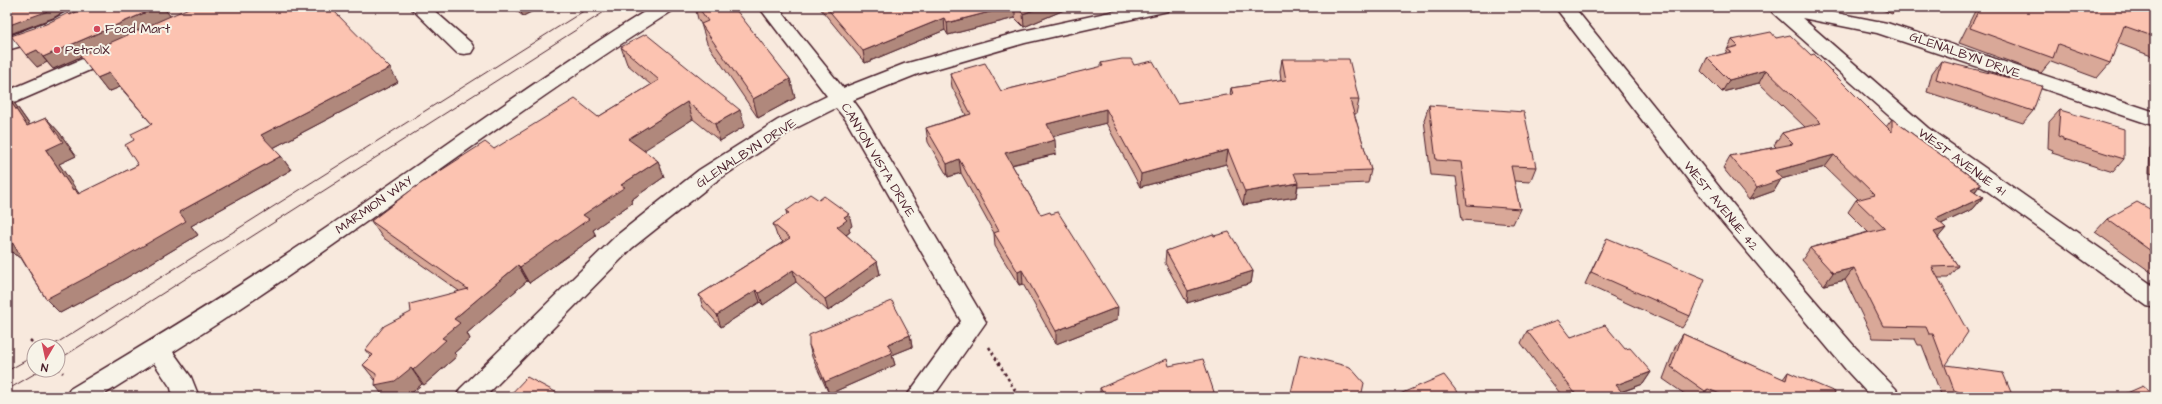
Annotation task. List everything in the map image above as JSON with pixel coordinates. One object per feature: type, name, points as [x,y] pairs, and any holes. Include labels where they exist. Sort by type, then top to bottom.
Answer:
[{"type":"street","points":[[7,44],[64,21],[82,12],[86,7]]},
{"type":"street","points":[[419,7],[464,48]]},
{"type":"street","name":"MARMION WAY","points":[[79,397],[158,349],[326,240],[605,43],[665,7]]},
{"type":"street","name":"CANYON VISTA DRIVE","points":[[768,7],[841,97],[854,116],[974,322]]},
{"type":"street","name":"GLENALBYN DRIVE","points":[[469,397],[624,242],[708,176],[785,124],[841,97],[911,69],[1023,37],[1161,7]]},
{"type":"street","name":"WEST AVENUE 42","points":[[1564,7],[1766,262],[1867,377],[1887,397]]},
{"type":"street","name":"GLENALBYN DRIVE","points":[[1776,8],[1880,27],[2155,119]]},
{"type":"street","name":"WEST AVENUE 41","points":[[1776,8],[1921,133],[2155,299]]},
{"type":"street","points":[[7,99],[128,45]]},
{"type":"street","points":[[919,397],[974,322]]},
{"type":"street","points":[[158,349],[182,384],[186,397]]},
{"type":"path","points":[[974,322],[1019,397]]},
{"type":"shaded area","name":"PetrolX","points":[[7,7],[206,7],[7,94]]},
{"type":"building","points":[[7,7],[54,7],[48,11],[7,26]]},
{"type":"building","points":[[87,7],[158,7],[43,57],[37,50],[26,55],[11,36],[46,24],[68,13],[70,15]]},
{"type":"building","points":[[191,7],[330,7],[390,68],[261,135],[281,156],[179,212],[186,221],[112,264],[46,299],[12,242],[7,244],[7,96],[27,126],[46,118],[63,142],[46,150],[73,190],[75,189],[78,194],[138,165],[125,145],[134,140],[131,134],[152,124],[109,73],[97,78],[80,56]]},
{"type":"building","points":[[698,7],[732,7],[734,11],[736,10],[790,79],[753,99],[701,24],[708,21]]},
{"type":"building","points":[[826,7],[1009,7],[947,23],[944,18],[863,51]]},
{"type":"building","points":[[1016,7],[1041,7],[1023,14]]},
{"type":"building","points":[[1980,7],[2148,7],[2155,9],[2155,37],[2124,26],[2110,63],[2058,44],[2053,58],[1970,28]]},
{"type":"building","points":[[1771,32],[1776,38],[1790,35],[1811,55],[1814,54],[1892,132],[1892,119],[1981,184],[1971,189],[1983,197],[1936,219],[1946,228],[1934,232],[1958,266],[1932,267],[1968,332],[1946,365],[2003,373],[2013,397],[1961,397],[1959,392],[1954,390],[1933,334],[1929,334],[1926,327],[1883,326],[1854,268],[1833,273],[1810,248],[1885,228],[1856,200],[1875,195],[1834,155],[1775,171],[1782,179],[1757,188],[1730,156],[1793,144],[1782,133],[1821,123],[1766,70],[1729,80],[1707,58],[1731,52],[1727,49],[1738,46],[1732,40]]},
{"type":"building","points":[[646,34],[740,110],[715,124],[687,102],[628,139],[658,161],[621,185],[625,187],[583,215],[589,219],[520,267],[518,265],[454,319],[460,323],[442,338],[446,340],[413,370],[411,368],[395,381],[375,385],[376,374],[363,365],[373,355],[365,350],[384,326],[411,312],[410,304],[468,289],[371,221],[414,188],[485,142],[494,149],[575,99],[598,117],[659,80],[621,47]]},
{"type":"building","points":[[1131,59],[1134,65],[1153,61],[1177,103],[1233,94],[1231,88],[1286,80],[1282,59],[1349,59],[1359,100],[1350,100],[1371,170],[1294,173],[1298,183],[1245,192],[1228,150],[1141,174],[1106,109],[1047,124],[1055,140],[1005,153],[1041,215],[1050,212],[1051,214],[1058,212],[1118,307],[1056,331],[1022,270],[1018,272],[994,233],[999,231],[959,159],[947,164],[926,128],[971,114],[950,73],[985,63],[1001,91],[1103,66],[1101,63]]},
{"type":"building","points":[[1941,61],[2042,86],[2033,111],[1936,79]]},
{"type":"building","points":[[1429,105],[1524,112],[1536,167],[1511,166],[1520,209],[1467,205],[1461,162],[1436,160]]},
{"type":"building","points":[[2060,110],[2124,129],[2124,159],[2063,140],[2063,138],[2058,136]]},
{"type":"building","points":[[810,194],[819,200],[824,196],[849,214],[844,217],[847,220],[837,227],[877,262],[825,299],[793,270],[759,293],[756,290],[717,315],[699,295],[790,238],[773,224],[789,213],[786,211]]},
{"type":"building","points":[[2137,202],[2155,212],[2155,254],[2107,219]]},
{"type":"building","points":[[1229,232],[1253,271],[1188,291],[1166,251],[1213,234],[1214,236]]},
{"type":"building","points":[[1607,238],[1705,279],[1690,316],[1591,272]]},
{"type":"building","points":[[892,301],[910,335],[888,344],[892,353],[825,382],[809,345],[809,335]]},
{"type":"building","points":[[1558,320],[1571,337],[1605,325],[1625,349],[1630,348],[1651,372],[1616,385],[1626,397],[1578,397],[1527,331]]},
{"type":"building","points":[[1683,334],[1786,380],[1788,372],[1835,392],[1834,397],[1727,397],[1708,389],[1705,391],[1671,367]]},
{"type":"building","points":[[1300,354],[1350,367],[1364,383],[1361,397],[1290,397]]},
{"type":"building","points":[[1167,359],[1169,366],[1203,359],[1215,395],[1204,397],[1106,397],[1100,388]]},
{"type":"building","points":[[1444,375],[1461,397],[1393,397]]},
{"type":"building","points":[[527,377],[565,397],[508,397]]},
{"type":"building","points":[[2143,386],[2155,397],[2118,397]]},
{"type":"tram line","points":[[65,338],[590,7]]},
{"type":"tram line","points":[[66,355],[612,7]]},
{"type":"tram line","points":[[7,371],[26,360]]},
{"type":"tram line","points":[[7,390],[27,378]]},
{"type":"place","name":"Food Mart","points":[[97,29]]},
{"type":"place","name":"PetrolX","points":[[57,50]]}]
